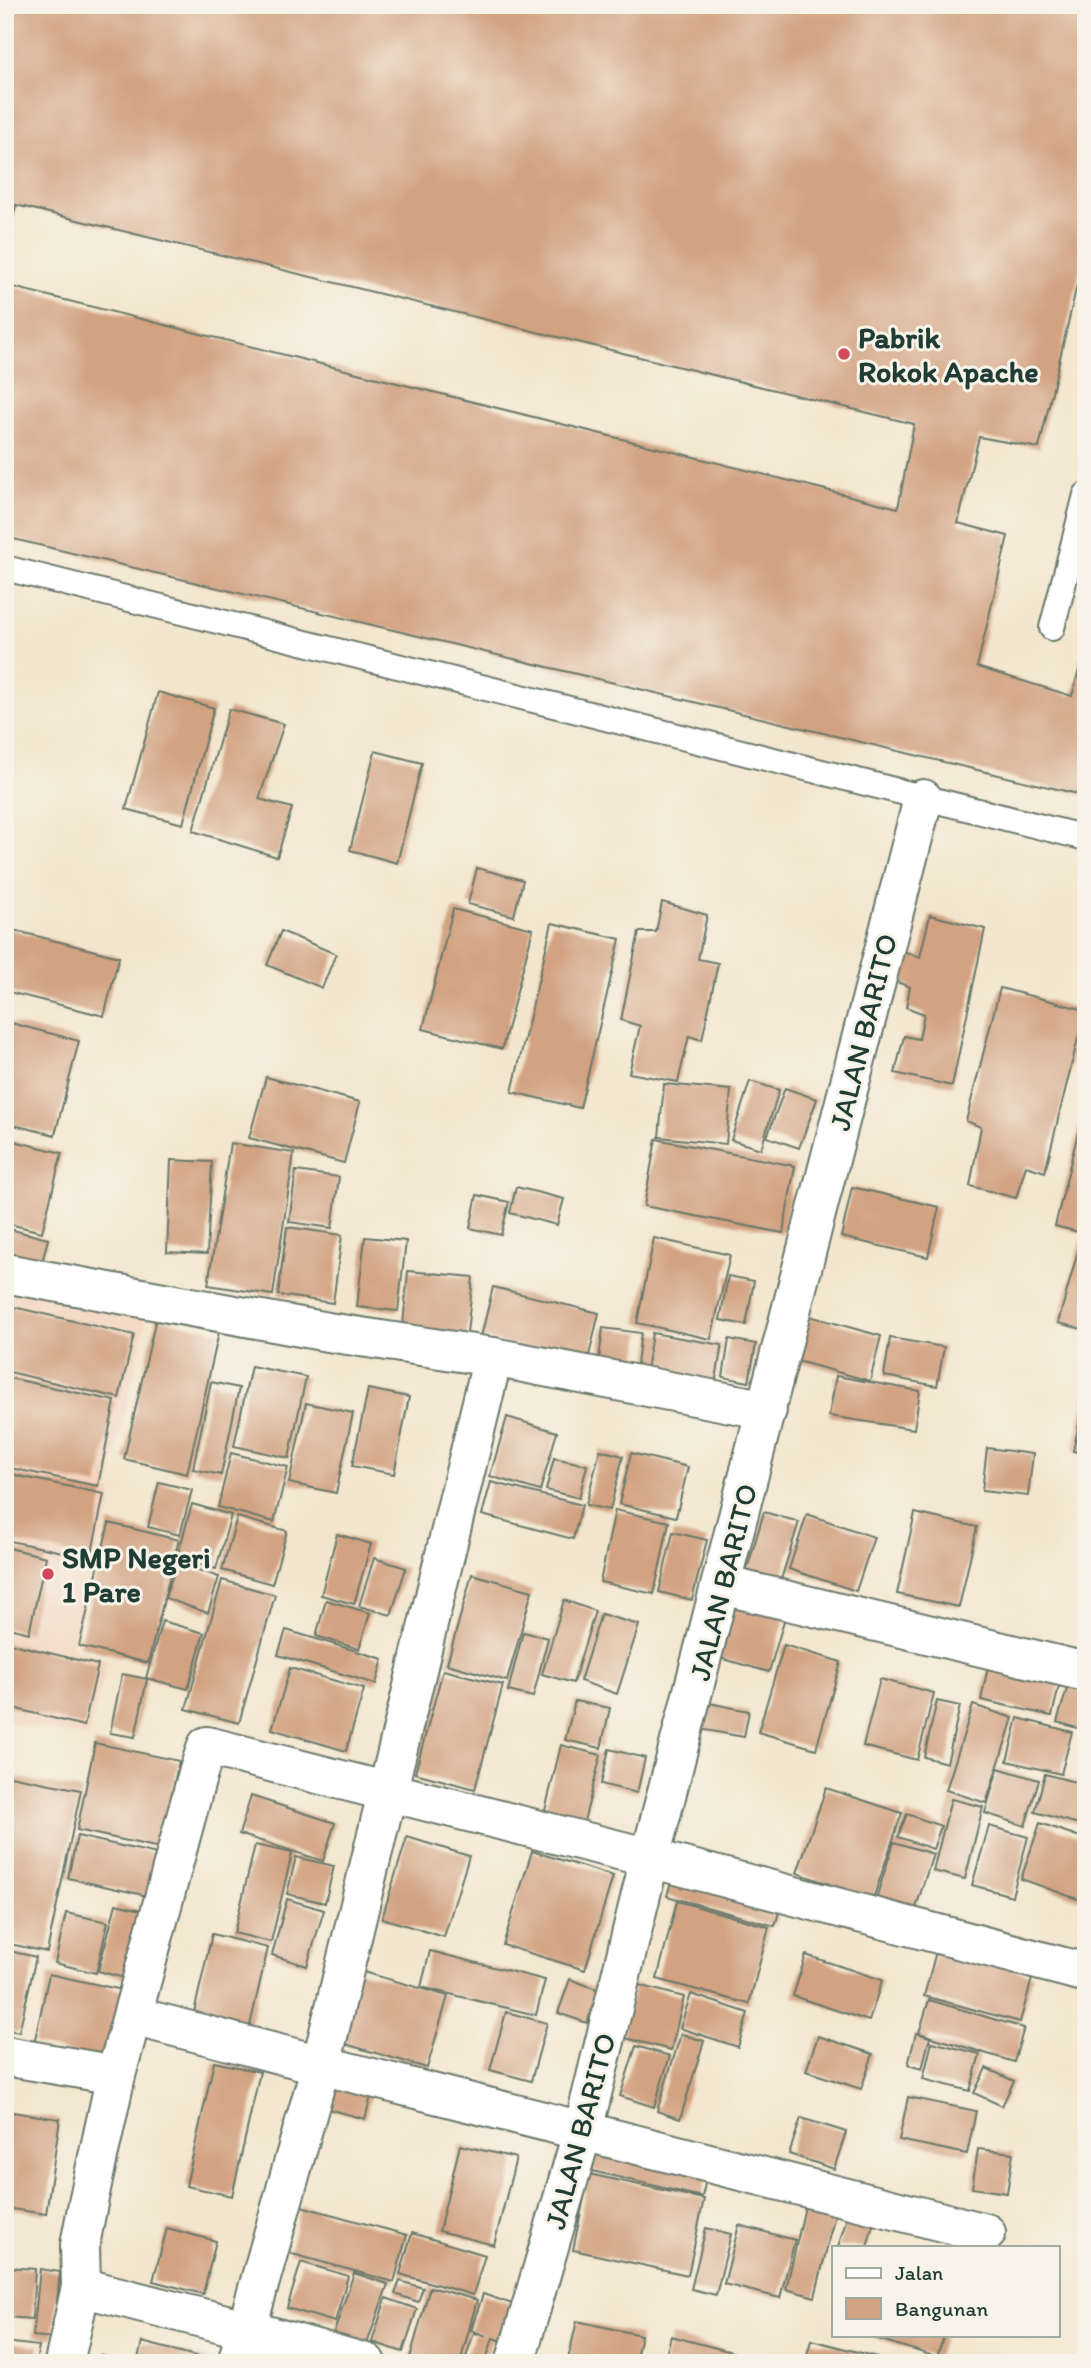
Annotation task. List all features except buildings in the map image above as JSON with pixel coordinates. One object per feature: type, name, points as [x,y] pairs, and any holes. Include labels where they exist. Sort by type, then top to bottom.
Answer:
[{"type":"street","name":"JALAN BARITO","points":[[515,2363],[583,2130],[650,1858],[923,799]]},
{"type":"street","points":[[5,1273],[328,1332],[493,1357],[767,1410]]},
{"type":"street","points":[[241,2346],[321,2065],[493,1357]]},
{"type":"street","points":[[722,1585],[1086,1672]]},
{"type":"street","points":[[64,2363],[81,2287],[80,2245],[116,2075],[205,1748],[210,1746],[1079,1971]]},
{"type":"street","points":[[133,2015],[986,2234]]},
{"type":"street","points":[[5,2056],[116,2075]]},
{"type":"street","points":[[81,2287],[241,2346],[366,2363]]},
{"type":"lane","points":[[1052,628],[1086,495]]},
{"type":"lane","points":[[5,568],[1086,838]]},
{"type":"shaded area","name":"SMP Negeri 1 Pare","points":[[5,1285],[147,1316],[108,1485],[112,1500],[70,1648],[108,1660],[88,1737],[5,1722]]},
{"type":"place","name":"Pabrik Rokok Apache","points":[[844,354]]},
{"type":"place","name":"SMP Negeri 1 Pare","points":[[48,1574]]}]
